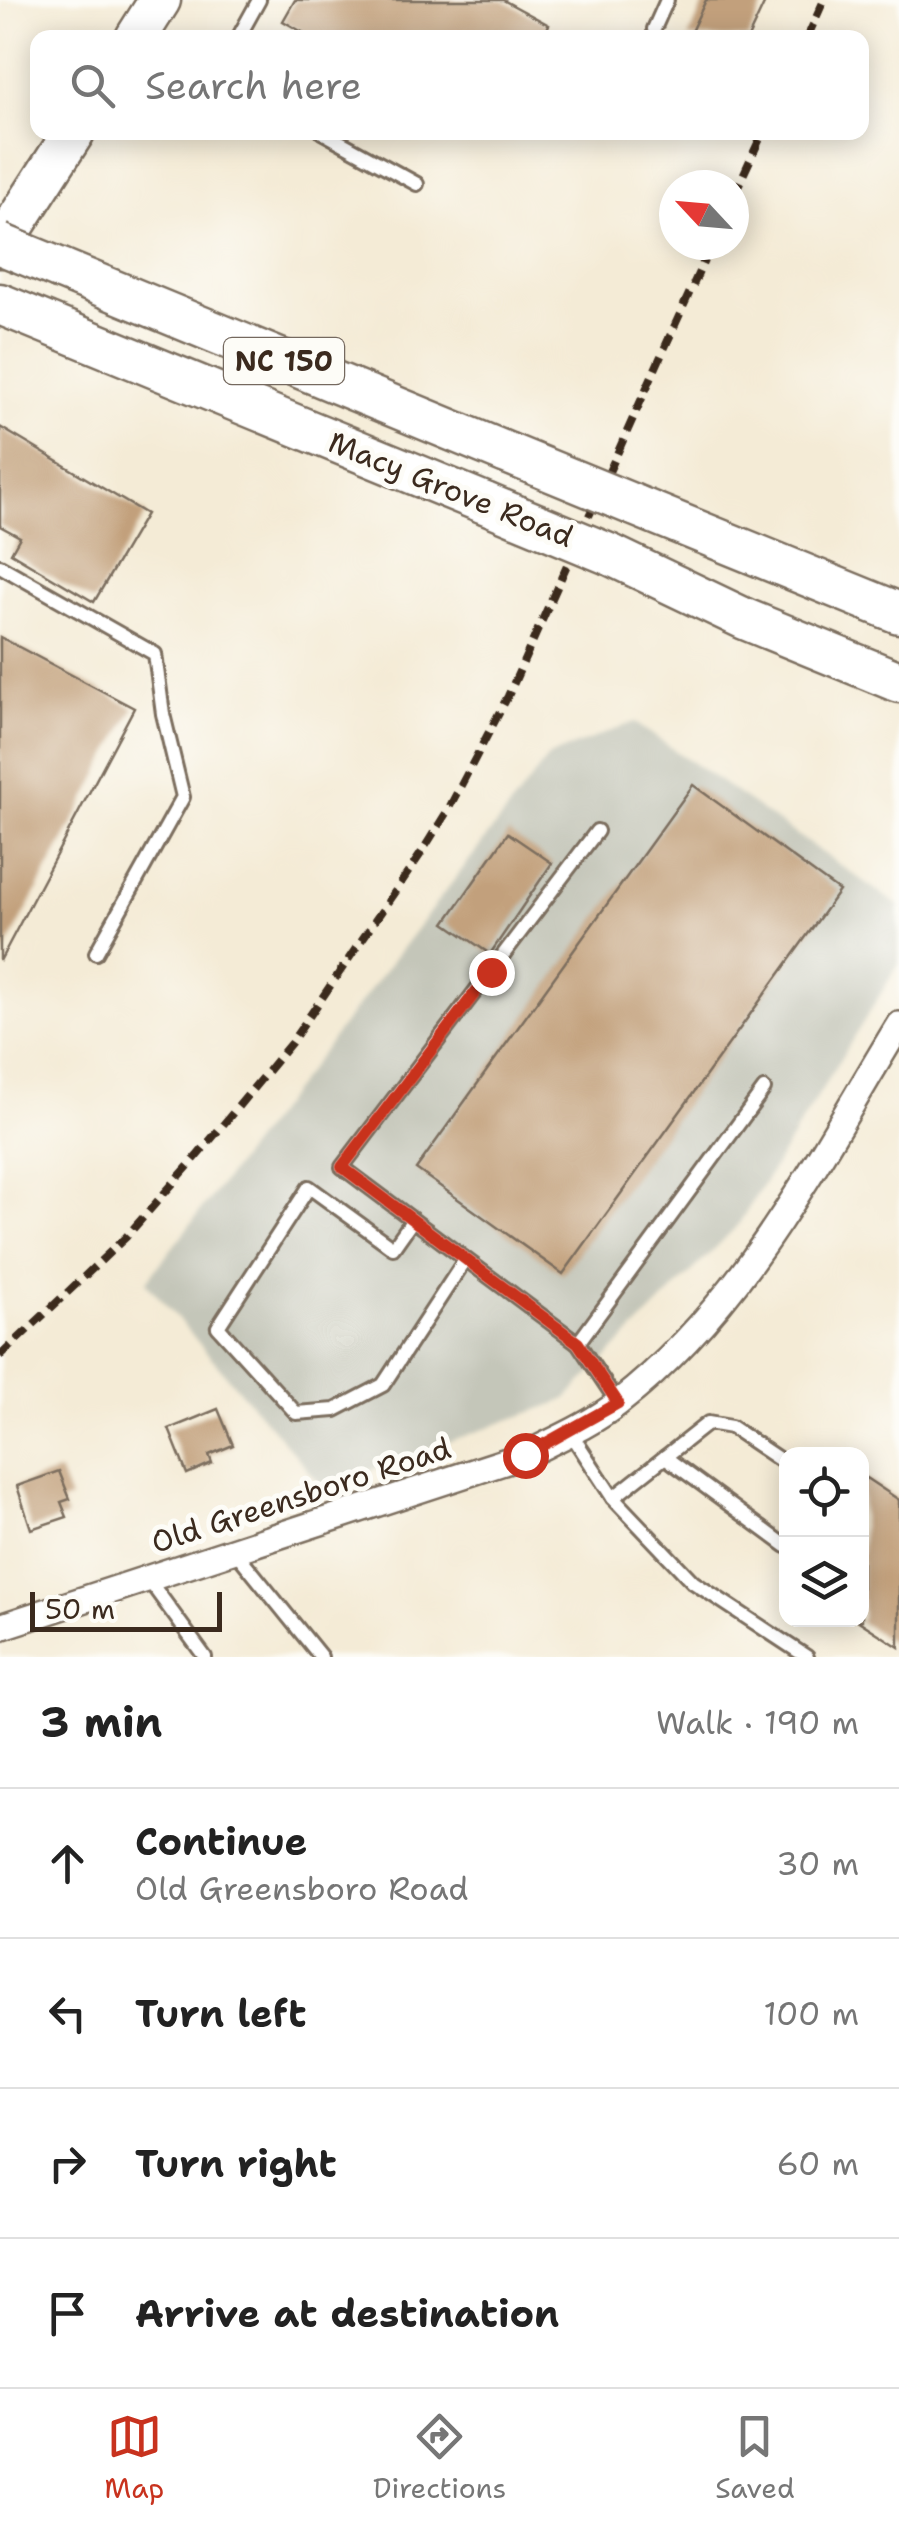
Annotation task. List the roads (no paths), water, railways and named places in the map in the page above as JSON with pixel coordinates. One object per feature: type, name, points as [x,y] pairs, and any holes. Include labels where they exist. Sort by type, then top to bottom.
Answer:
[{"type":"main road","points":[[0,246],[69,140]]},
{"type":"main road","name":"Macy Grove Road","points":[[0,246],[899,614]]},
{"type":"main road","name":"Macy Grove Road","points":[[15,310],[611,555],[745,619],[899,682]]},
{"type":"street","name":"Old Greensboro Road","points":[[0,1627],[525,1455],[618,1403],[717,1309],[756,1259],[899,1025]]},
{"type":"lane","points":[[242,30],[259,0]]},
{"type":"lane","points":[[654,30],[666,0]]},
{"type":"lane","points":[[337,140],[417,184]]},
{"type":"lane","points":[[0,566],[155,654],[163,714],[183,797],[96,953]]},
{"type":"lane","points":[[597,831],[342,1167],[578,1343],[618,1403]]},
{"type":"lane","points":[[578,1343],[764,1089]]},
{"type":"lane","points":[[412,1220],[393,1248],[310,1187],[218,1327],[296,1412],[335,1410],[383,1385],[465,1260]]},
{"type":"lane","points":[[613,1498],[708,1423],[721,1423],[779,1460]]},
{"type":"lane","points":[[570,1432],[613,1498],[693,1582],[808,1657]]},
{"type":"lane","points":[[665,1457],[779,1541]]},
{"type":"lane","points":[[235,1551],[321,1657]]},
{"type":"lane","points":[[148,1579],[204,1657]]},
{"type":"railway","points":[[811,30],[824,0]]},
{"type":"railway","points":[[746,170],[759,140]]},
{"type":"railway","points":[[0,1356],[126,1237],[197,1156],[291,1043],[420,855],[508,696],[704,260]]}]
